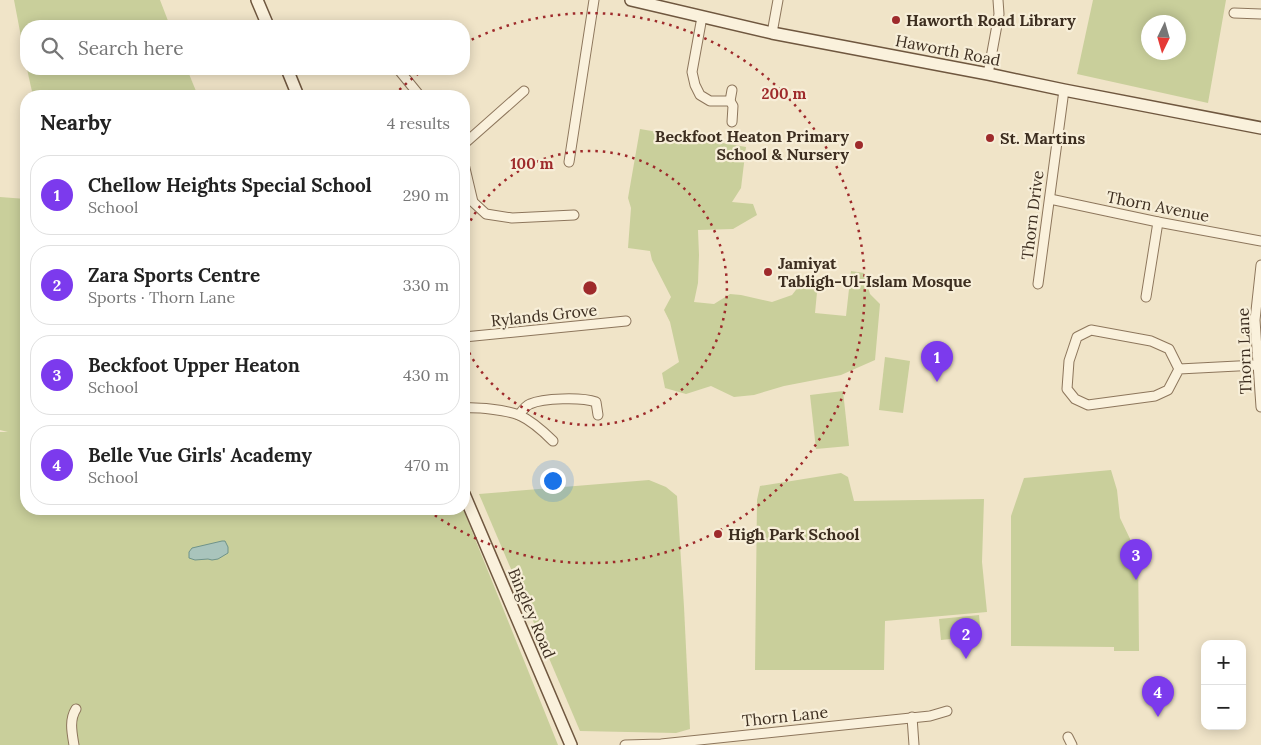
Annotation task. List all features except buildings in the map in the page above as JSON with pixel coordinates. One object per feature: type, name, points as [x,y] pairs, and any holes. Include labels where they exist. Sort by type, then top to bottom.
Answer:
[{"type":"main road","points":[[257,0],[265,20]]},
{"type":"main road","name":"Haworth Road","points":[[631,0],[772,33],[1261,128]]},
{"type":"main road","points":[[289,75],[296,90]]},
{"type":"main road","name":"Bingley Road","points":[[470,508],[571,745]]},
{"type":"street","points":[[569,162],[594,0]]},
{"type":"street","points":[[772,33],[778,0]]},
{"type":"street","points":[[988,74],[999,14],[998,0]]},
{"type":"street","points":[[1234,13],[1261,14]]},
{"type":"street","points":[[702,17],[692,72],[695,85],[700,95],[710,100],[730,101]]},
{"type":"street","points":[[403,75],[415,90]]},
{"type":"street","points":[[470,139],[524,90]]},
{"type":"street","points":[[732,90],[730,101],[732,106],[732,122]]},
{"type":"street","name":"Thorn Drive","points":[[1038,284],[1064,90]]},
{"type":"street","points":[[470,189],[473,202],[486,214],[512,218],[574,215]]},
{"type":"street","name":"Thorn Avenue","points":[[1050,198],[1158,222],[1261,241]]},
{"type":"street","points":[[1146,297],[1158,222]]},
{"type":"street","name":"Thorn Lane","points":[[1261,265],[1255,320],[1261,407]]},
{"type":"street","name":"Rylands Grove","points":[[470,337],[626,322]]},
{"type":"street","points":[[1091,330],[1151,341],[1169,349],[1179,369],[1168,390],[1155,396],[1088,405],[1075,399],[1067,389],[1070,361],[1077,337],[1091,330]]},
{"type":"street","points":[[1179,369],[1257,365]]},
{"type":"street","points":[[518,415],[528,405],[539,401],[567,399],[596,402],[598,415]]},
{"type":"street","points":[[470,408],[496,410],[518,415],[542,429],[553,441]]},
{"type":"street","points":[[74,745],[72,715],[76,709]]},
{"type":"street","name":"Thorn Lane","points":[[625,745],[661,744],[930,716],[947,711]]},
{"type":"street","points":[[912,717],[914,745]]},
{"type":"green space","points":[[14,0],[160,0],[168,20],[20,20],[20,32]]},
{"type":"green space","points":[[1093,0],[1226,0],[1208,103],[1077,74]]},
{"type":"green space","points":[[28,75],[189,75],[196,90],[32,90]]},
{"type":"green space","points":[[640,129],[746,147],[741,188],[732,202],[753,204],[757,215],[733,229],[698,230],[698,283],[694,302],[714,304],[730,294],[772,302],[792,295],[806,277],[818,282],[815,313],[846,316],[851,271],[864,273],[870,294],[880,304],[875,360],[841,375],[784,386],[754,395],[734,397],[711,386],[686,394],[665,388],[662,373],[679,362],[670,322],[664,310],[671,297],[652,260],[650,251],[628,248],[631,208],[628,198]]},
{"type":"green space","points":[[0,197],[20,199],[20,515],[465,515],[558,745],[0,745],[0,432],[8,432],[0,430]]},
{"type":"green space","points":[[885,357],[910,361],[903,413],[879,410]]},
{"type":"green space","points":[[843,391],[849,446],[816,449],[810,395]]},
{"type":"green space","points":[[1111,470],[1117,490],[1120,518],[1132,543],[1138,549],[1139,651],[1114,651],[1114,647],[1011,646],[1011,516],[1024,478]]},
{"type":"green space","points":[[841,473],[848,477],[854,501],[984,499],[982,562],[987,612],[885,621],[884,670],[755,670],[757,500],[760,486]]},
{"type":"green space","points":[[649,480],[666,487],[677,496],[690,729],[676,733],[580,731],[479,494]]},
{"type":"green space","points":[[979,615],[981,636],[941,640],[939,619]]},
{"type":"water","points":[[225,541],[228,547],[228,553],[218,559],[195,560],[189,558],[189,552],[192,548]]},
{"type":"place","name":"Haworth Road Library","points":[[896,20]]},
{"type":"place","name":"St. Martins","points":[[990,138]]},
{"type":"place","name":"Beckfoot Heaton Primary School & Nursery","points":[[859,145]]},
{"type":"place","name":"Jamiyat Tabligh-Ul-Islam Mosque","points":[[768,272]]},
{"type":"place","name":"Chellow Heights Special School","points":[[937,382]]},
{"type":"place","name":"High Park School","points":[[718,534]]},
{"type":"place","name":"Beckfoot Upper Heaton","points":[[1136,580]]},
{"type":"place","name":"Zara Sports Centre","points":[[966,659]]},
{"type":"place","name":"Belle Vue Girls' Academy","points":[[1158,717]]}]
